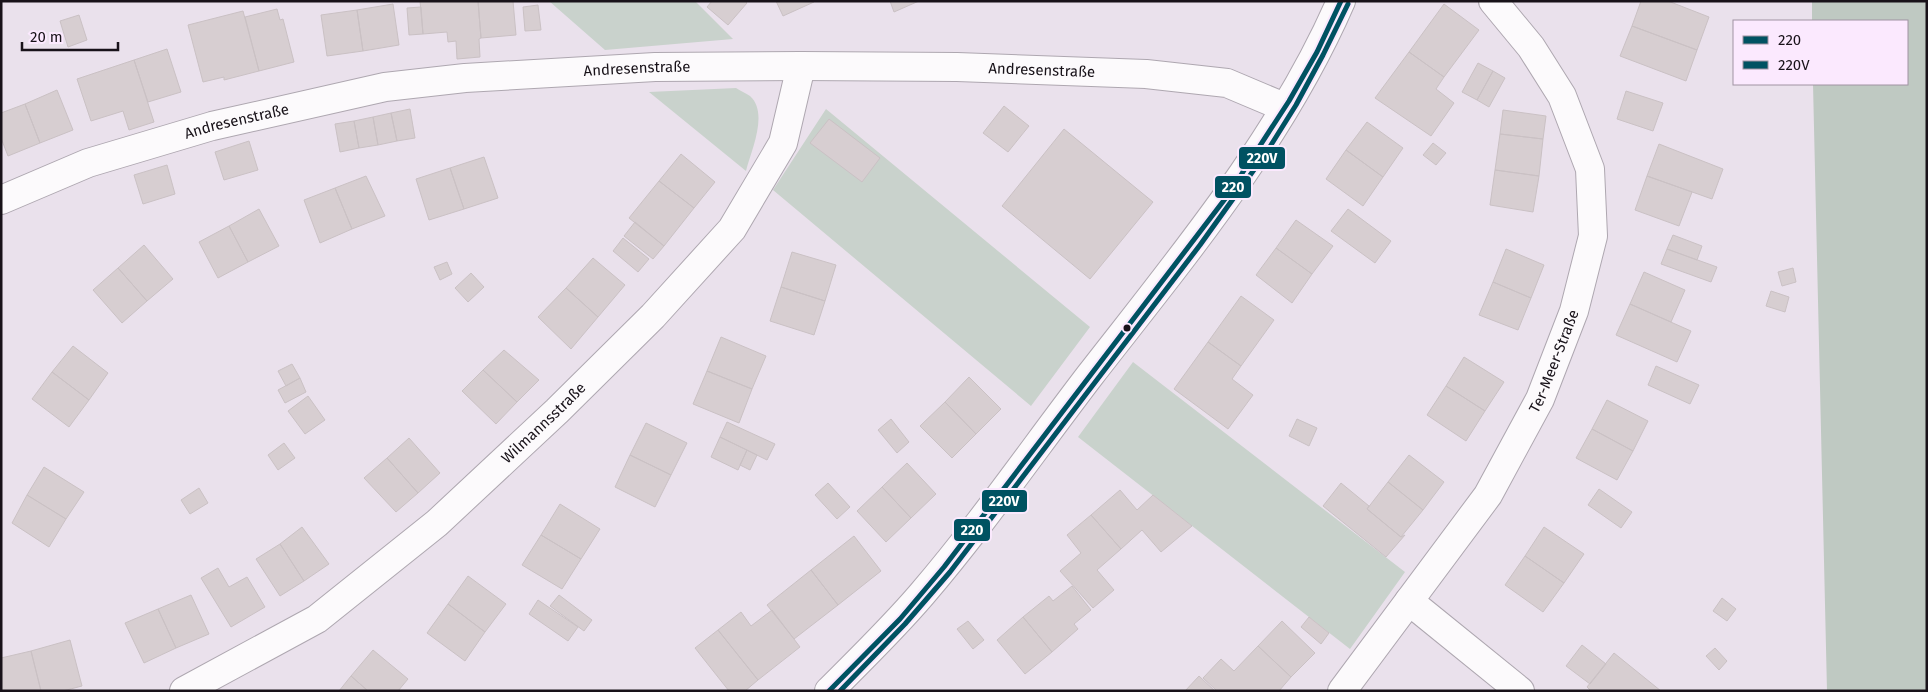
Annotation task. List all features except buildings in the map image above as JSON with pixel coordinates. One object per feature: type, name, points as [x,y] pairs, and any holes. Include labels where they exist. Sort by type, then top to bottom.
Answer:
[{"type":"street","points":[[829,691],[922,594],[1186,251],[1242,174],[1284,107],[1312,60],[1341,1]]},
{"type":"street","name":"Ter-Meer-Straße","points":[[1342,691],[1488,495],[1540,399],[1574,311],[1593,236],[1590,170],[1562,96],[1531,47],[1493,1]]},
{"type":"street","name":"Andresenstraße","points":[[1,200],[88,163],[202,129],[384,87],[465,78],[655,68],[801,66],[957,67],[1146,74],[1227,83],[1284,107]]},
{"type":"street","name":"Wilmannsstraße","points":[[184,691],[317,619],[431,529],[557,412],[653,316],[732,229],[783,143],[801,66]]},
{"type":"street","points":[[1409,601],[1520,691]]},
{"type":"shaded area","points":[[549,1],[695,1],[733,39],[605,50]]},
{"type":"shaded area","points":[[1812,1],[1927,1],[1927,691],[1827,691],[1813,85],[1908,85],[1908,20],[1812,20]]},
{"type":"shaded area","points":[[736,88],[750,96],[758,112],[757,132],[746,171],[649,92]]},
{"type":"shaded area","points":[[826,109],[1090,327],[1031,406],[773,190]]},
{"type":"shaded area","points":[[1133,362],[1405,572],[1350,649],[1078,437]]},
{"type":"transit line","name":"220","points":[[829,691],[900,619],[944,567],[1228,195],[1289,101],[1317,52],[1341,1]]},
{"type":"transit line","name":"220V","points":[[840,691],[905,624],[950,572],[1200,245],[1266,153],[1296,105],[1348,4]]}]
